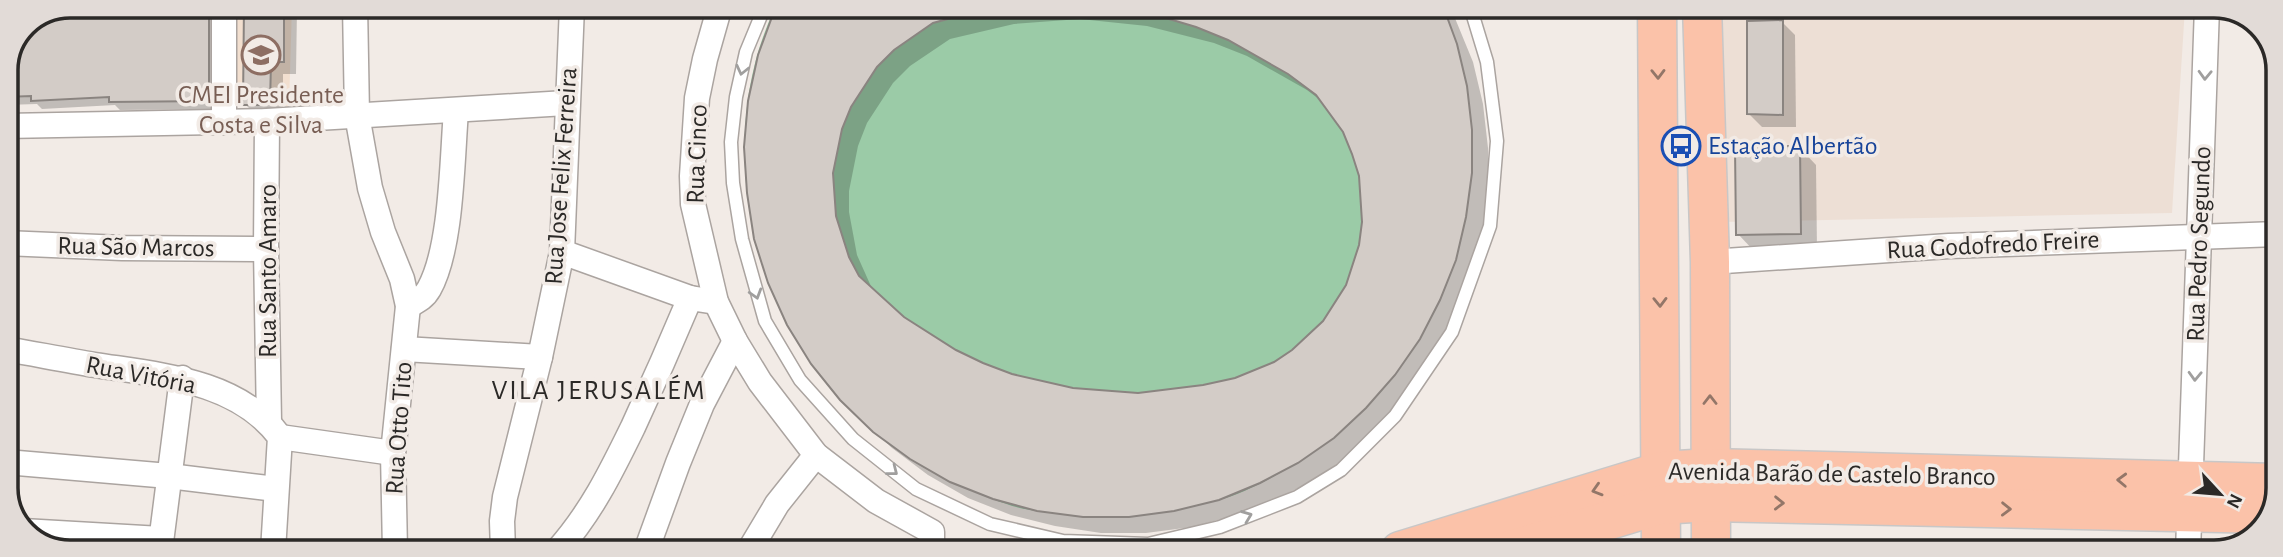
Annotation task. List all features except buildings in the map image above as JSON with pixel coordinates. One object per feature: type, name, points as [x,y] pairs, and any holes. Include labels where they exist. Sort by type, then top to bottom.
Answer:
[{"type":"main road","points":[[1657,18],[1661,540]]},
{"type":"main road","points":[[1702,18],[1710,262],[1711,540]]},
{"type":"main road","name":"Avenida Barão de Castelo Branco","points":[[1446,540],[1661,488],[1710,485],[2190,498],[2259,512]]},
{"type":"main road","name":"Avenida Barão de Castelo Branco","points":[[2190,498],[2266,485]]},
{"type":"main road","name":"Avenida Barão de Castelo Branco","points":[[1534,540],[1661,488]]},
{"type":"street","points":[[224,18],[224,121]]},
{"type":"street","name":"Rua Otto Tito","points":[[355,18],[358,115],[370,188],[383,232],[402,279],[408,306],[393,453],[395,540]]},
{"type":"street","name":"Rua Jose Felix Ferreira","points":[[503,540],[505,497],[540,357],[562,252],[571,18]]},
{"type":"street","name":"Rua Cinco","points":[[717,18],[698,98],[692,176],[693,204],[716,302],[760,382],[816,455],[876,501],[932,532],[932,540]]},
{"type":"street","name":"Rua Pedro Segundo","points":[[2188,540],[2207,18]]},
{"type":"street","points":[[18,126],[267,121],[566,103]]},
{"type":"street","points":[[408,306],[421,299],[428,290],[443,246],[456,111]]},
{"type":"street","name":"Rua Santo Amaro","points":[[267,121],[266,249],[276,489]]},
{"type":"street","name":"Rua Godofredo Freire","points":[[1710,262],[1949,246],[2265,234]]},
{"type":"street","name":"Rua São Marcos","points":[[18,244],[122,248],[266,249]]},
{"type":"street","points":[[562,252],[690,298],[716,302]]},
{"type":"street","points":[[566,540],[590,511],[606,483],[690,298]]},
{"type":"street","points":[[650,540],[702,404],[736,341]]},
{"type":"street","points":[[404,349],[540,357]]},
{"type":"street","name":"Rua Vitória","points":[[18,351],[182,378],[245,405],[275,429]]},
{"type":"street","points":[[162,540],[182,378]]},
{"type":"street","points":[[275,429],[393,453]]},
{"type":"street","points":[[756,540],[777,504],[816,455]]},
{"type":"street","points":[[18,463],[169,476],[276,489],[274,540]]},
{"type":"street","points":[[44,533],[112,540]]},
{"type":"lane","points":[[760,18],[746,52],[736,97],[731,142],[733,183],[742,239],[765,321],[800,380],[853,439],[916,489],[990,524],[1059,540]]},
{"type":"lane","points":[[1165,540],[1220,527],[1297,497],[1341,470],[1395,416],[1452,332],[1490,226],[1497,141],[1487,62],[1474,18]]},
{"type":"shaded area","name":"CMEI Presidente Costa e Silva","points":[[233,18],[292,18],[289,106],[230,105]]},
{"type":"shaded area","points":[[1719,18],[2184,18],[2172,213],[1722,222]]},
{"type":"green space","points":[[771,18],[1447,18],[1466,82],[1471,171],[1466,217],[1456,257],[1442,295],[1424,331],[1402,365],[1376,397],[1347,426],[1315,451],[1256,486],[1219,500],[1199,503],[1038,511],[1011,506],[932,472],[898,451],[867,426],[839,398],[792,334],[761,261],[747,197],[745,132],[748,99],[763,36]]},
{"type":"place","name":"CMEI Presidente Costa e Silva","points":[[261,55]]},
{"type":"place","name":"Estação Albertão","points":[[1681,146]]},
{"type":"district","name":"VILA JERUSALÉM","points":[[599,391]]}]
